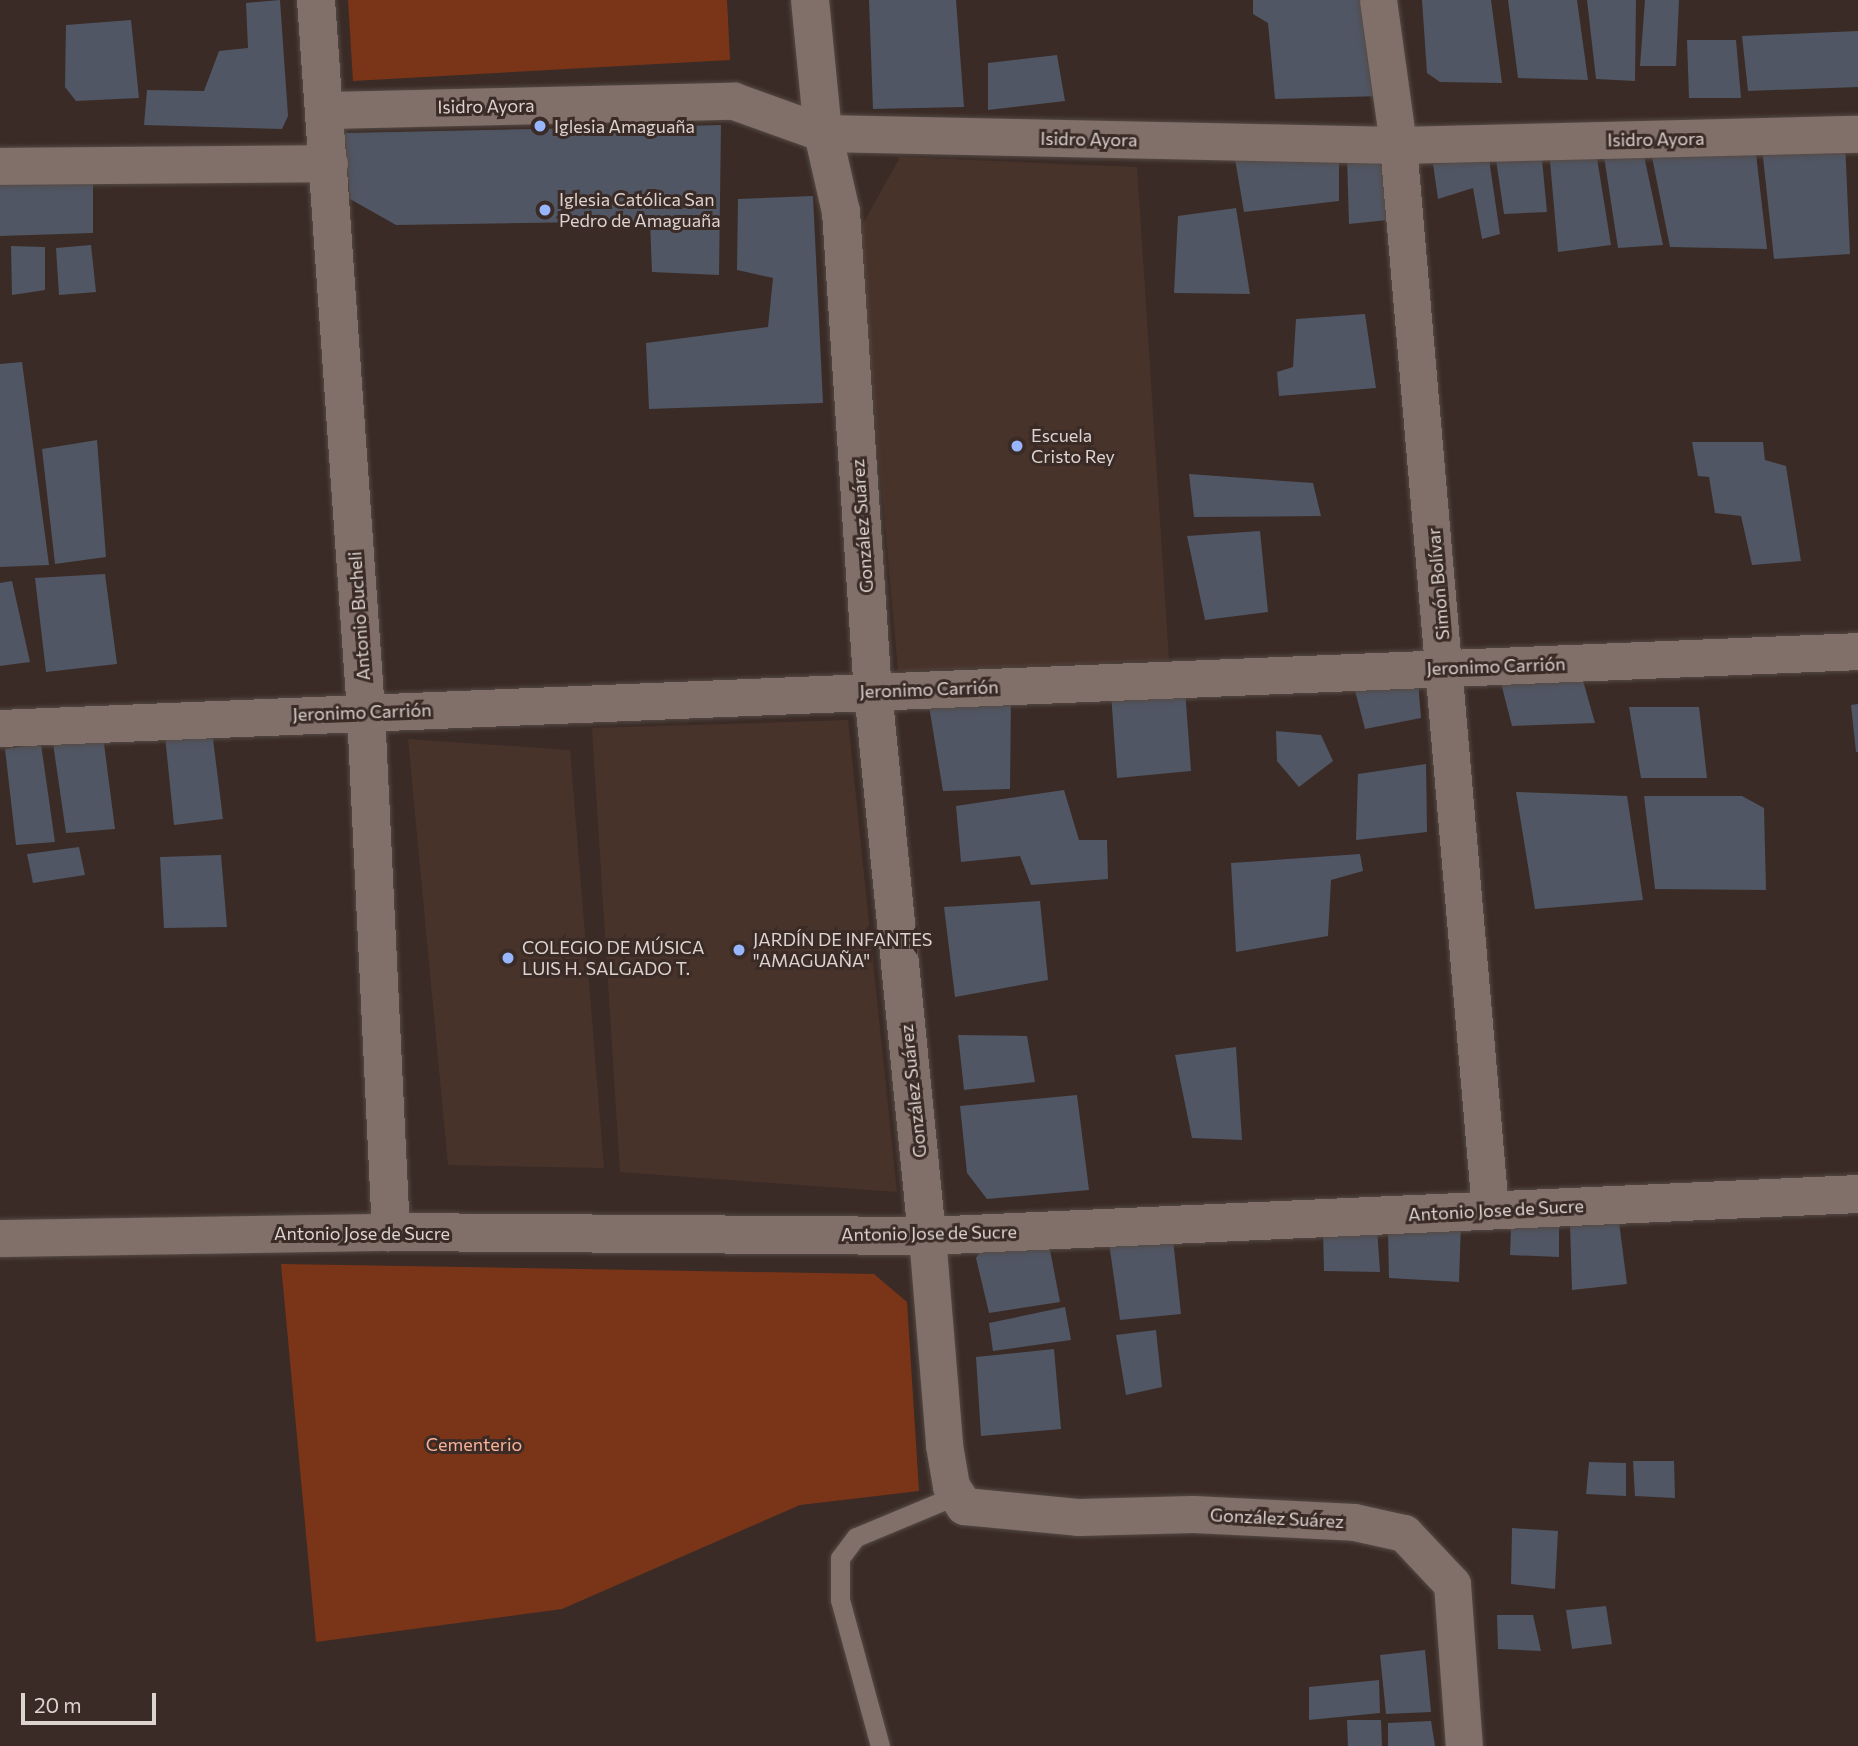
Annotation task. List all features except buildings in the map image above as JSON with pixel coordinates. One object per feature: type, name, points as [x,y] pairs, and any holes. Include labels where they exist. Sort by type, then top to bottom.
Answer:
[{"type":"street","name":"Antonio Bucheli","points":[[316,0],[366,712],[391,1232]]},
{"type":"street","name":"González Suárez","points":[[810,0],[823,133],[841,212],[873,691],[927,1236],[944,1445],[951,1486],[964,1506],[1079,1517],[1193,1514],[1354,1522],[1404,1533],[1452,1584],[1464,1746]]},
{"type":"street","name":"Simón Bolívar","points":[[1378,0],[1398,145],[1446,668],[1490,1210]]},
{"type":"street","name":"Isidro Ayora","points":[[325,110],[734,101],[823,133],[1398,145],[1858,134]]},
{"type":"street","points":[[0,166],[329,163]]},
{"type":"street","name":"Jeronimo Carrión","points":[[0,728],[1858,650]]},
{"type":"street","name":"Antonio Jose de Sucre","points":[[0,1238],[391,1232],[927,1236],[1858,1194]]},
{"type":"lane","points":[[880,1746],[840,1600],[840,1558],[856,1537],[957,1495]]},
{"type":"shaded area","name":"Escuela Cristo Rey","points":[[900,157],[1137,167],[1169,660],[898,671],[859,231]]},
{"type":"shaded area","name":"JARDÍN DE INFANTES \"AMAGUAÑA\"","points":[[848,720],[897,1192],[620,1172],[592,728]]},
{"type":"shaded area","name":"COLEGIO DE MÚSICA LUIS H. SALGADO T.","points":[[408,739],[570,750],[604,1168],[448,1165]]},
{"type":"green space","points":[[348,0],[727,0],[730,60],[353,81]]},
{"type":"green space","name":"Cementerio","points":[[281,1264],[874,1274],[907,1302],[919,1491],[800,1505],[562,1609],[316,1642]]},
{"type":"place","name":"Iglesia Amaguaña","points":[[540,126]]},
{"type":"place","name":"Iglesia Católica San Pedro de Amaguaña","points":[[545,210]]},
{"type":"place","name":"Escuela Cristo Rey","points":[[1017,446]]},
{"type":"place","name":"JARDÍN DE INFANTES \"AMAGUAÑA\"","points":[[739,950]]},
{"type":"place","name":"COLEGIO DE MÚSICA LUIS H. SALGADO T.","points":[[508,958]]}]
